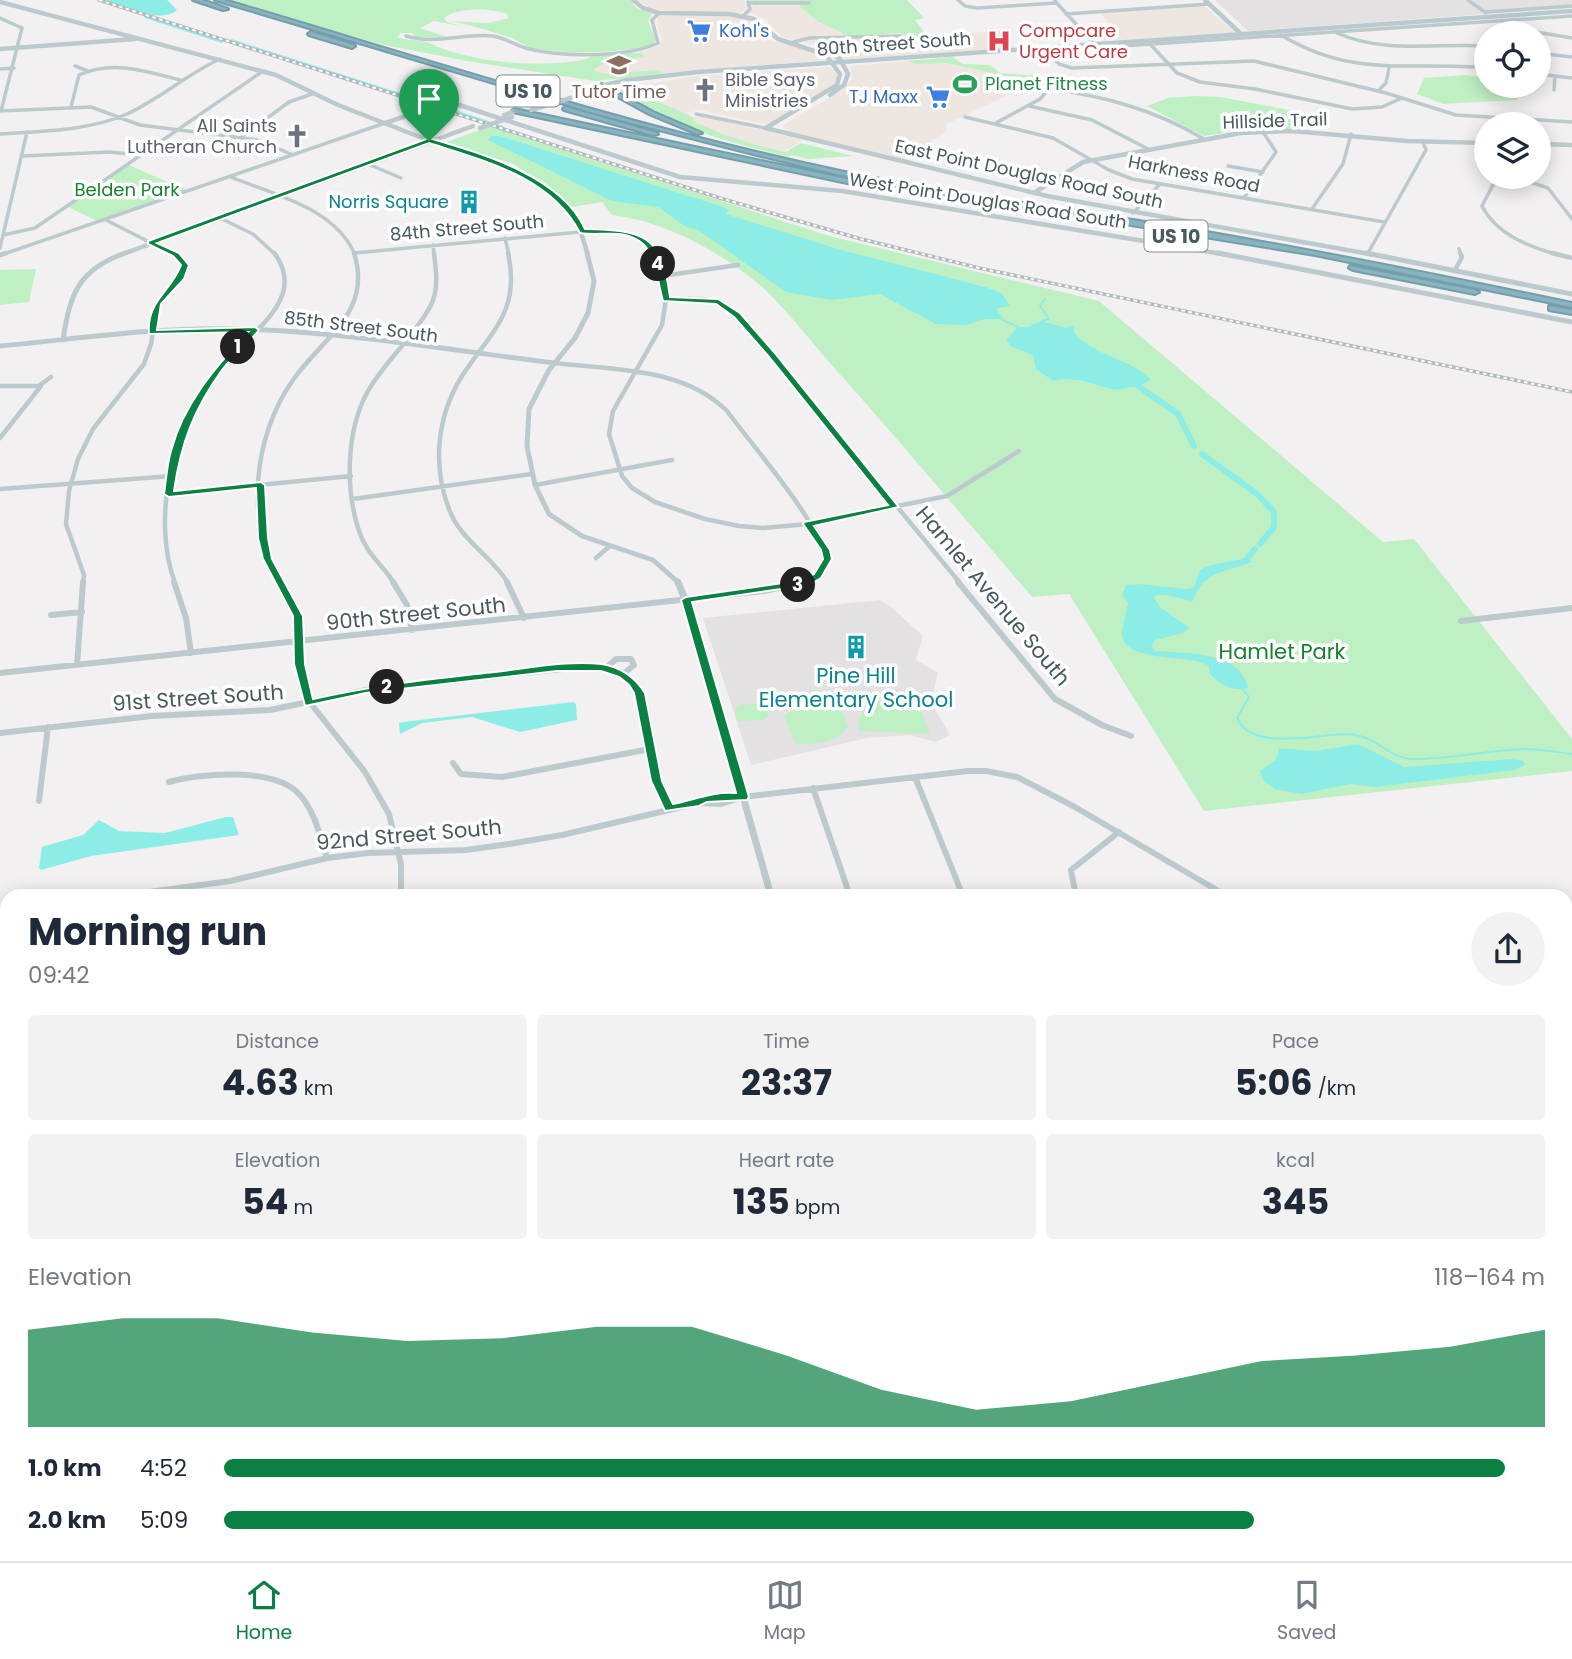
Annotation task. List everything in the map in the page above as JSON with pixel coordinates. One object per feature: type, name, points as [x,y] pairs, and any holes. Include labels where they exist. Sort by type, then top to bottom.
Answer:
[{"type":"highway","name":"US 10","points":[[196,0],[601,120],[779,166],[930,197],[1309,258],[1572,312]]},
{"type":"highway","name":"US 10","points":[[218,0],[661,129],[840,172],[1230,238],[1572,305]]},
{"type":"highway","points":[[605,87],[651,113],[697,132],[840,172]]},
{"type":"highway","points":[[518,112],[779,166]]},
{"type":"main road","points":[[1207,2],[1242,35]]},
{"type":"main road","name":"80th Street South","points":[[1242,35],[1335,31],[1572,11]]},
{"type":"main road","name":"80th Street South","points":[[518,112],[574,92],[676,74],[1572,11]]},
{"type":"main road","name":"80th Street South","points":[[518,112],[605,87]]},
{"type":"street","points":[[633,0],[644,9],[659,13],[743,16],[760,22],[772,36],[822,53],[834,64],[840,77],[834,88],[768,129]]},
{"type":"street","points":[[958,0],[964,6],[974,8],[1055,2],[1094,45]]},
{"type":"street","points":[[1468,0],[1491,16],[1525,30],[1572,38]]},
{"type":"street","points":[[0,2],[263,71],[312,94],[432,142],[513,169],[563,202],[576,218],[582,232],[594,281],[588,313],[529,409],[527,446],[535,485],[549,514],[582,536],[653,560],[679,583],[769,889]]},
{"type":"street","points":[[743,16],[749,10],[748,2],[809,3]]},
{"type":"street","points":[[1066,13],[1207,2]]},
{"type":"street","points":[[968,16],[974,8]]},
{"type":"street","points":[[1485,12],[1572,11]]},
{"type":"street","points":[[406,36],[426,41],[490,36],[509,39],[534,49],[631,53],[649,49],[658,43],[652,19],[659,13]]},
{"type":"street","points":[[0,18],[22,28],[1,111],[97,108],[140,125],[258,140],[293,155]]},
{"type":"street","points":[[1335,31],[1361,43],[1379,47],[1474,46]]},
{"type":"street","name":"80th Street South","points":[[1045,49],[1335,31]]},
{"type":"street","points":[[1281,35],[1297,46],[1344,62],[1389,68],[1474,68]]},
{"type":"street","points":[[790,43],[809,38],[901,36]]},
{"type":"street","points":[[0,49],[143,38]]},
{"type":"street","points":[[768,129],[842,88],[848,74],[843,63],[824,50],[790,43]]},
{"type":"street","points":[[1150,44],[1177,73],[1194,81],[1255,89],[1352,109],[1382,107],[1403,98]]},
{"type":"street","points":[[1045,49],[1059,64],[1072,68],[1255,59],[1307,76],[1378,91],[1456,115],[1572,122]]},
{"type":"street","points":[[1551,55],[1572,57]]},
{"type":"street","points":[[0,134],[83,127],[118,117],[135,110],[180,80],[220,59]]},
{"type":"street","points":[[75,66],[88,71]]},
{"type":"street","points":[[71,107],[79,75],[88,71],[119,66],[180,80]]},
{"type":"street","points":[[0,69],[14,68]]},
{"type":"street","points":[[1378,91],[1385,83],[1389,68]]},
{"type":"street","points":[[3,235],[35,228],[263,71]]},
{"type":"street","points":[[1551,76],[1572,78]]},
{"type":"street","points":[[1554,90],[1555,76]]},
{"type":"street","points":[[994,124],[1045,96],[1049,89],[1126,103],[1166,117],[1204,139]]},
{"type":"street","points":[[240,138],[289,102],[312,94]]},
{"type":"street","name":"West Point Douglas Road South","points":[[385,123],[446,102],[680,177],[842,191],[1139,239],[1323,271],[1572,322]]},
{"type":"street","points":[[1029,106],[1092,120],[1150,149]]},
{"type":"street","points":[[63,340],[73,289],[81,278],[119,255],[518,112]]},
{"type":"street","points":[[432,142],[480,128],[518,112]]},
{"type":"street","name":"East Point Douglas Road South","points":[[696,114],[1034,193],[1133,213],[1368,253],[1572,294]]},
{"type":"street","name":"Harkness Road","points":[[965,117],[1053,138],[1119,174],[1160,184],[1384,222]]},
{"type":"street","points":[[0,255],[385,123]]},
{"type":"street","points":[[781,124],[783,130],[800,137]]},
{"type":"street","points":[[0,248],[27,132]]},
{"type":"street","points":[[1244,198],[1276,152],[1263,132]]},
{"type":"street","name":"Hillside Trail","points":[[1034,193],[1075,165],[1093,160],[1204,139],[1263,132],[1350,134],[1423,142],[1474,143]]},
{"type":"street","points":[[1312,209],[1351,149],[1350,134]]},
{"type":"street","points":[[1368,253],[1426,150],[1423,142]]},
{"type":"street","points":[[1551,144],[1572,145]]},
{"type":"street","points":[[21,156],[110,152],[140,155]]},
{"type":"street","points":[[368,164],[401,178]]},
{"type":"street","points":[[1228,166],[1263,172]]},
{"type":"street","points":[[231,177],[340,228],[361,272],[361,285],[356,300],[331,336],[300,369],[275,412],[263,449],[263,538],[268,559],[298,616],[300,664],[309,704],[375,784],[389,807],[400,852],[401,889]]},
{"type":"street","points":[[1133,213],[1160,184]]},
{"type":"street","points":[[1491,189],[1482,206],[1485,215],[1500,229],[1572,258]]},
{"type":"street","points":[[1549,189],[1561,209],[1572,219]]},
{"type":"street","points":[[0,209],[9,209]]},
{"type":"street","points":[[191,653],[184,608],[167,556],[169,494],[176,450],[191,411],[220,367],[279,301],[285,282],[280,261],[257,237],[220,218]]},
{"type":"street","points":[[77,665],[84,575],[65,524],[78,458],[93,429],[144,364],[157,304],[180,279],[185,265],[176,255],[106,220]]},
{"type":"street","name":"84th Street South","points":[[354,253],[608,230],[641,238],[650,244],[662,276]]},
{"type":"street","points":[[505,238],[513,264],[514,288],[503,319],[452,394],[439,436],[443,487],[453,521],[467,539],[496,565],[510,585],[524,618]]},
{"type":"street","points":[[412,630],[407,605],[387,572],[374,562],[359,532],[353,499],[351,443],[358,413],[368,391],[432,304],[437,279],[433,245]]},
{"type":"street","points":[[1455,271],[1462,257],[1459,249]]},
{"type":"street","points":[[738,265],[662,276],[666,299],[662,325],[613,411],[609,434],[626,483],[654,502],[705,519],[739,526],[763,528],[808,524],[951,495],[963,483],[985,473],[1019,451]]},
{"type":"street","name":"Hamlet Avenue South","points":[[666,299],[718,302],[737,315],[1055,699],[1102,725],[1131,736]]},
{"type":"street","name":"85th Street South","points":[[0,346],[152,332],[255,330],[331,336],[635,372],[689,384],[715,399],[767,464],[825,550],[827,563]]},
{"type":"street","points":[[0,438],[40,385],[51,377]]},
{"type":"street","points":[[0,386],[40,385]]},
{"type":"street","points":[[535,485],[672,460]]},
{"type":"street","points":[[353,499],[532,474]]},
{"type":"street","points":[[169,494],[351,475]]},
{"type":"street","points":[[0,489],[172,476]]},
{"type":"street","points":[[596,558],[610,546]]},
{"type":"street","name":"90th Street South","points":[[0,673],[298,643],[792,587],[818,576],[827,563]]},
{"type":"street","points":[[1461,621],[1572,608]]},
{"type":"street","points":[[51,615],[82,612]]},
{"type":"street","name":"91st Street South","points":[[606,668],[616,659],[631,659],[634,665],[622,675]]},
{"type":"street","name":"91st Street South","points":[[0,733],[152,716],[270,710],[366,690],[578,666],[606,668],[634,683],[639,693],[657,781],[669,809]]},
{"type":"street","points":[[39,801],[48,727]]},
{"type":"street","points":[[453,763],[461,774],[481,778],[650,749]]},
{"type":"street","name":"92nd Street South","points":[[171,889],[230,881],[327,858],[466,850],[601,827],[699,803],[706,805],[731,802],[743,797],[968,771],[1017,777],[1119,832],[1215,889]]},
{"type":"street","points":[[169,782],[186,777],[237,775],[281,779],[291,784],[307,802],[327,858]]},
{"type":"street","points":[[915,777],[960,889]]},
{"type":"street","points":[[813,788],[848,889]]},
{"type":"street","points":[[1073,889],[1070,870],[1119,832]]},
{"type":"shaded area","points":[[638,0],[744,0],[747,7],[742,13],[677,13],[650,8]]},
{"type":"shaded area","points":[[1215,0],[1572,0],[1572,8],[1248,31]]},
{"type":"shaded area","points":[[795,2],[893,36],[901,33],[910,37],[1000,31],[1014,48],[845,59],[820,46],[782,37],[766,20],[749,13],[754,4]]},
{"type":"shaded area","points":[[1204,6],[1235,32],[1098,42],[1082,27],[1111,25],[1099,12]]},
{"type":"shaded area","points":[[658,16],[734,16],[753,21],[770,40],[818,54],[827,60],[683,71],[616,80],[575,75],[601,54],[637,53],[659,46],[662,40],[657,26]]},
{"type":"shaded area","points":[[952,57],[956,62],[1035,82],[945,125],[947,131],[904,158],[907,160],[789,132],[782,126],[842,90],[852,79],[851,66]]},
{"type":"shaded area","points":[[829,67],[837,72],[837,81],[833,85],[768,125],[700,110],[687,113],[691,117],[709,117],[803,140],[780,154],[716,134],[613,90],[695,76]]},
{"type":"shaded area","points":[[880,600],[923,636],[916,660],[938,673],[931,702],[950,735],[936,742],[909,735],[867,738],[751,765],[703,618]]},
{"type":"green space","points":[[224,0],[630,0],[636,8],[652,14],[648,21],[656,40],[651,46],[561,52],[532,48],[512,38],[451,21],[489,23],[509,18],[507,14],[484,10],[466,10],[444,18],[447,22],[461,26],[434,21],[420,28],[450,38],[414,37],[412,33],[401,33],[397,37],[425,42],[465,55],[505,62],[546,64],[583,60],[589,58],[591,53],[642,53],[644,56],[612,61],[593,71],[607,74],[658,70],[664,73],[595,81],[467,61],[384,45]]},
{"type":"green space","points":[[750,0],[907,0],[924,18],[915,20],[927,36],[909,37],[901,33],[849,36],[817,21],[795,2],[753,5]]},
{"type":"green space","points":[[953,57],[962,64],[990,65],[1000,73],[1039,76],[1044,80],[1034,82],[947,63],[915,64],[908,61]]},
{"type":"green space","points":[[1474,76],[1474,98],[1518,100],[1443,104],[1417,94],[1424,78]]},
{"type":"green space","points":[[621,87],[644,99],[659,102],[693,117],[693,121],[727,136],[750,143],[786,152],[801,143],[853,156],[808,159],[792,155],[788,157],[720,138],[676,123],[613,90]]},
{"type":"green space","points":[[1221,97],[1299,112],[1300,130],[1245,130],[1204,136],[1147,106],[1168,98]]},
{"type":"green space","name":"Hamlet Park","points":[[491,126],[829,236],[1099,301],[1383,542],[1414,539],[1572,739],[1572,771],[1204,811],[1069,594],[1032,597],[794,320],[764,289],[723,258],[688,238],[650,223],[612,215],[602,202],[572,207],[514,164],[444,143]]},
{"type":"green space","name":"Belden Park","points":[[126,164],[189,191],[99,222],[66,206]]},
{"type":"green space","points":[[36,269],[29,302],[0,305],[0,270]]},
{"type":"green space","points":[[906,698],[917,701],[930,734],[859,731],[859,721],[866,708],[880,702]]},
{"type":"green space","points":[[764,702],[769,716],[764,720],[737,721],[734,709],[739,705]]},
{"type":"green space","points":[[841,707],[848,727],[843,733],[825,742],[796,744],[784,716],[791,711]]},
{"type":"water","points":[[105,0],[167,0],[177,10],[170,14],[152,15]]},
{"type":"water","points":[[491,136],[500,136],[720,206],[729,210],[726,214],[838,249],[985,287],[1002,293],[1010,306],[997,308],[997,312],[1003,317],[1001,319],[985,319],[967,325],[936,324],[880,294],[832,300],[786,292],[698,230],[686,227],[658,207],[612,201],[488,140]]},
{"type":"water","points":[[1042,321],[1066,328],[1074,325],[1074,333],[1082,341],[1133,367],[1151,380],[1138,386],[1115,390],[1080,380],[1053,381],[1036,369],[1033,355],[1012,347],[1006,340],[1018,327],[1028,327]]},
{"type":"water","points":[[1246,557],[1252,562],[1209,578],[1197,591],[1193,601],[1167,595],[1154,597],[1160,607],[1190,628],[1183,633],[1155,640],[1152,646],[1155,651],[1210,656],[1224,661],[1235,667],[1243,676],[1248,688],[1226,686],[1209,673],[1209,666],[1200,662],[1147,654],[1127,645],[1122,636],[1128,603],[1122,594],[1126,585],[1187,589],[1194,587],[1200,570]]},
{"type":"water","points":[[573,702],[576,704],[577,720],[520,732],[472,717],[422,723],[400,734],[399,723],[403,722]]},
{"type":"water","points":[[1358,744],[1404,767],[1511,759],[1523,761],[1525,765],[1514,770],[1376,787],[1350,784],[1302,794],[1275,789],[1263,780],[1260,771],[1276,760],[1279,748],[1315,751]]},
{"type":"water","points":[[233,817],[239,835],[91,856],[41,870],[39,868],[42,847],[83,835],[99,820],[119,831],[165,833]]},
{"type":"waterway","points":[[145,17],[222,42]]},
{"type":"waterway","points":[[231,40],[431,104]]},
{"type":"waterway","points":[[437,105],[491,123]]},
{"type":"waterway","points":[[496,125],[503,127],[504,133]]},
{"type":"waterway","points":[[1042,321],[1049,319],[1040,306],[1045,299]]},
{"type":"waterway","points":[[1001,319],[1018,327]]},
{"type":"waterway","points":[[1138,386],[1178,414],[1194,446]]},
{"type":"waterway","points":[[1202,454],[1257,494],[1274,512],[1274,527],[1260,544]]},
{"type":"waterway","points":[[1245,561],[1255,549]]},
{"type":"waterway","points":[[1243,690],[1249,697],[1237,718],[1245,728],[1256,735],[1271,738],[1357,735],[1396,755],[1411,759],[1524,749],[1572,754]]},
{"type":"railway","points":[[99,0],[723,199],[861,239],[979,268],[1572,392]]},
{"type":"place","name":"Kohl's","points":[[699,31]]},
{"type":"place","name":"Compcare Urgent Care","points":[[999,41]]},
{"type":"place","name":"Tutor Time","points":[[619,65]]},
{"type":"place","name":"Planet Fitness","points":[[965,84]]},
{"type":"place","name":"Bible Says Ministries","points":[[705,90]]},
{"type":"place","name":"TJ Maxx","points":[[938,97]]},
{"type":"place","name":"All Saints Lutheran Church","points":[[297,136]]},
{"type":"place","name":"Norris Square","points":[[469,202]]},
{"type":"place","name":"Pine Hill Elementary School","points":[[856,647]]},
{"type":"route","points":[[429,141],[495,161],[527,177],[571,210],[582,232],[620,232],[641,238],[650,244],[664,280],[666,299],[718,302],[737,315],[895,507],[808,524],[828,559],[818,576],[806,583],[686,600],[743,797],[703,799],[699,803],[669,809],[657,781],[639,693],[634,683],[622,675],[602,668],[578,666],[366,690],[332,696],[309,704],[305,696],[300,664],[298,616],[268,559],[263,538],[261,485],[169,494],[176,450],[191,411],[220,367],[255,330],[152,332],[157,304],[180,279],[185,265],[181,258],[151,243],[429,141]]}]
